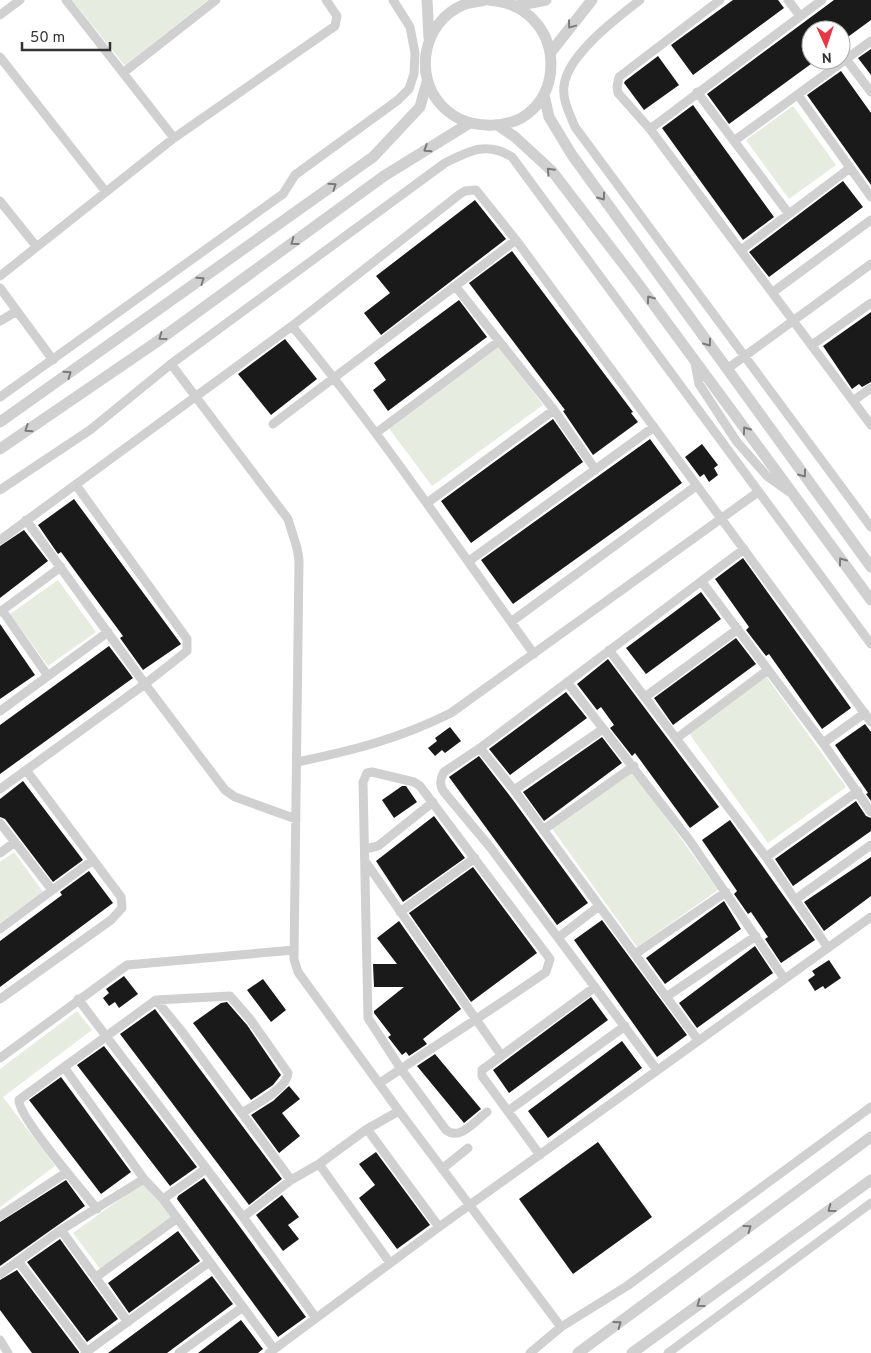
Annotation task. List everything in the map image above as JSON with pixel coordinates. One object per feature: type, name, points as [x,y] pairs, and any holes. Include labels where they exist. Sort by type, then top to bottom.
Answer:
[{"type":"street","points":[[0,15],[20,0]]},
{"type":"street","points":[[66,0],[174,138]]},
{"type":"street","points":[[123,73],[216,0]]},
{"type":"street","points":[[0,276],[174,138],[334,26],[337,16],[326,0]]},
{"type":"street","points":[[0,396],[283,194],[295,175],[398,100],[410,89],[414,74],[415,53],[410,27],[393,0]]},
{"type":"street","points":[[427,0],[430,38]]},
{"type":"street","points":[[0,422],[373,157],[420,108],[427,82],[424,60],[430,38],[443,18],[463,5],[487,0],[516,6],[546,0]]},
{"type":"street","points":[[551,52],[592,0]]},
{"type":"street","points":[[640,0],[593,38],[570,70],[564,86],[567,106],[579,134],[871,526]]},
{"type":"street","points":[[720,0],[619,77],[618,93],[650,129],[871,425]]},
{"type":"street","points":[[788,0],[800,16]]},
{"type":"street","points":[[650,129],[822,0]]},
{"type":"street","points":[[427,82],[441,105],[450,114],[468,124],[499,126],[517,120],[532,109],[544,95],[551,74],[551,52],[544,33],[532,18],[516,6]]},
{"type":"street","points":[[851,56],[871,42]]},
{"type":"street","points":[[0,57],[106,192]]},
{"type":"street","points":[[851,66],[871,92]]},
{"type":"street","points":[[734,141],[831,70]]},
{"type":"street","points":[[697,92],[789,214]]},
{"type":"street","points":[[544,95],[549,116],[572,155],[871,567]]},
{"type":"street","points":[[798,95],[871,197]]},
{"type":"street","points":[[0,449],[154,343],[384,176],[468,124]]},
{"type":"street","points":[[499,126],[515,137],[552,171],[695,360],[871,600]]},
{"type":"street","points":[[0,490],[90,430],[171,364],[445,163],[470,151],[489,148],[500,149],[512,157],[871,644]]},
{"type":"street","points":[[741,250],[850,168]]},
{"type":"street","points":[[0,540],[292,326],[465,191],[476,190],[516,240],[871,722]]},
{"type":"street","points":[[0,202],[36,246]]},
{"type":"street","points":[[773,292],[871,220]]},
{"type":"street","points":[[273,424],[516,240]]},
{"type":"street","points":[[727,370],[871,264]]},
{"type":"street","points":[[456,287],[554,410],[595,469]]},
{"type":"street","points":[[0,288],[53,360]]},
{"type":"street","points":[[812,345],[871,303]]},
{"type":"street","points":[[0,321],[17,311]]},
{"type":"street","points":[[292,326],[336,378],[427,502],[534,654]]},
{"type":"street","points":[[376,433],[500,342]]},
{"type":"street","points":[[171,364],[288,519],[293,530],[299,560],[294,950],[298,972],[399,1111],[561,1327]]},
{"type":"street","points":[[853,401],[871,388]]},
{"type":"street","points":[[427,502],[554,410]]},
{"type":"street","points":[[469,561],[654,427]]},
{"type":"street","points":[[0,789],[183,656],[187,651],[187,639],[76,485]]},
{"type":"street","points":[[511,622],[696,486]]},
{"type":"street","points":[[297,762],[365,748],[416,730],[451,713],[758,492]]},
{"type":"street","points":[[26,520],[145,684],[225,790],[236,797],[296,819]]},
{"type":"street","points":[[657,1070],[559,937],[441,787],[444,772],[480,748],[744,549]]},
{"type":"street","points":[[48,676],[1,611],[60,567]]},
{"type":"street","points":[[702,582],[823,743],[871,812]]},
{"type":"street","points":[[645,696],[738,629]]},
{"type":"street","points":[[0,711],[108,632]]},
{"type":"street","points":[[609,650],[766,857],[828,948]]},
{"type":"street","points":[[677,738],[768,670]]},
{"type":"street","points":[[567,682],[634,766],[690,841],[784,978]]},
{"type":"street","points":[[823,743],[865,713]]},
{"type":"street","points":[[514,790],[603,729]]},
{"type":"street","points":[[480,748],[514,790],[698,1040]]},
{"type":"street","points":[[543,830],[634,766]]},
{"type":"street","points":[[0,999],[111,920],[122,908],[121,897],[26,770]]},
{"type":"street","points":[[380,1083],[401,1069],[477,1019],[546,972],[550,959],[433,802],[414,782],[376,773],[367,773],[363,782],[366,1008],[368,1018],[401,1069],[446,1130],[452,1134],[458,1134],[487,1112]]},
{"type":"street","points":[[766,857],[858,791]]},
{"type":"street","points":[[365,849],[378,846],[433,802]]},
{"type":"street","points":[[0,823],[52,890]]},
{"type":"street","points":[[0,853],[15,842]]},
{"type":"street","points":[[796,899],[871,845]]},
{"type":"street","points":[[400,912],[475,858]]},
{"type":"street","points":[[0,929],[93,860]]},
{"type":"street","points":[[364,860],[477,1019],[500,1055]]},
{"type":"street","points":[[635,954],[726,892]]},
{"type":"street","points":[[559,937],[599,906]]},
{"type":"street","points":[[64,1068],[144,1179],[163,1199],[208,1263],[243,1307],[271,1351],[439,1227],[871,917]]},
{"type":"street","points":[[666,997],[756,936]]},
{"type":"street","points":[[0,1058],[122,966],[132,963],[294,950]]},
{"type":"street","points":[[540,1155],[482,1073],[484,1067],[595,987]]},
{"type":"street","points":[[97,1209],[36,1131],[19,1103],[24,1095],[156,1000],[230,996],[250,1019],[288,1073],[288,1078],[281,1087],[242,1113]]},
{"type":"street","points":[[78,999],[243,1217],[316,1318]]},
{"type":"street","points":[[156,1000],[291,1180]]},
{"type":"street","points":[[508,1111],[625,1026]]},
{"type":"street","points":[[530,1353],[561,1327],[628,1286],[871,1106]]},
{"type":"street","points":[[243,1217],[291,1180],[319,1164],[367,1129],[399,1111]]},
{"type":"street","points":[[367,1129],[439,1227]]},
{"type":"street","points":[[578,1353],[871,1137]]},
{"type":"street","points":[[442,1169],[468,1148]]},
{"type":"street","points":[[319,1164],[390,1263]]},
{"type":"street","points":[[163,1199],[206,1169]]},
{"type":"street","points":[[0,1216],[67,1172]]},
{"type":"street","points":[[0,1274],[61,1230],[144,1179]]},
{"type":"street","points":[[632,1353],[871,1180]]},
{"type":"street","points":[[668,1353],[871,1204]]},
{"type":"street","points":[[96,1276],[176,1219]]},
{"type":"street","points":[[61,1230],[128,1322]]},
{"type":"street","points":[[18,1260],[86,1352],[208,1263]]},
{"type":"street","points":[[179,1353],[243,1307]]},
{"type":"street","points":[[0,1340],[8,1353]]},
{"type":"shaded area","points":[[72,0],[208,0],[125,66]]},
{"type":"shaded area","points":[[793,106],[836,165],[789,199],[746,140]]},
{"type":"shaded area","points":[[499,346],[543,405],[432,486],[388,427]]},
{"type":"shaded area","points":[[58,580],[96,632],[48,666],[10,614]]},
{"type":"shaded area","points":[[766,676],[846,787],[768,843],[688,732]]},
{"type":"shaded area","points":[[632,770],[718,890],[637,947],[551,827]]},
{"type":"shaded area","points":[[14,852],[43,892],[0,923],[0,862]]},
{"type":"shaded area","points":[[77,1011],[92,1030],[3,1097],[55,1166],[0,1207],[0,1069]]},
{"type":"shaded area","points":[[145,1181],[172,1218],[101,1270],[73,1233]]},
{"type":"building","points":[[733,0],[778,0],[784,8],[693,75],[671,45]]},
{"type":"building","points":[[834,0],[871,0],[871,20],[851,35],[851,20],[807,20]]},
{"type":"building","points":[[801,24],[801,70],[803,70],[729,124],[707,94]]},
{"type":"building","points":[[871,49],[871,75],[858,58]]},
{"type":"building","points":[[658,56],[679,85],[644,110],[624,83]]},
{"type":"building","points":[[841,71],[871,113],[871,185],[807,95]]},
{"type":"building","points":[[693,105],[774,217],[743,240],[662,128]]},
{"type":"building","points":[[843,181],[863,207],[769,277],[749,252]]},
{"type":"building","points":[[475,200],[506,239],[381,335],[364,313],[390,293],[376,276]]},
{"type":"building","points":[[512,251],[633,412],[631,413],[638,422],[593,455],[563,411],[565,410],[469,283]]},
{"type":"building","points":[[459,300],[487,337],[388,411],[373,390],[386,380],[374,363]]},
{"type":"building","points":[[871,312],[871,382],[862,387],[859,384],[852,389],[823,346]]},
{"type":"building","points":[[285,339],[317,379],[271,415],[238,374]]},
{"type":"building","points":[[553,419],[583,462],[471,543],[441,501]]},
{"type":"building","points":[[650,439],[682,483],[513,604],[481,560]]},
{"type":"building","points":[[702,444],[718,465],[714,468],[718,475],[709,482],[704,474],[700,477],[685,457]]},
{"type":"building","points":[[74,499],[181,644],[143,670],[120,638],[123,636],[61,552],[58,554],[38,525]]},
{"type":"building","points":[[24,530],[48,561],[0,598],[0,546]]},
{"type":"building","points":[[743,558],[851,708],[822,729],[769,654],[766,656],[746,630],[749,627],[715,579]]},
{"type":"building","points":[[701,592],[721,619],[646,674],[626,648]]},
{"type":"building","points":[[0,624],[35,675],[0,699]]},
{"type":"building","points":[[736,638],[756,664],[673,725],[654,698]]},
{"type":"building","points":[[109,646],[133,678],[0,774],[0,725]]},
{"type":"building","points":[[608,659],[719,807],[690,828],[635,753],[632,756],[610,728],[614,725],[601,707],[597,710],[577,684]]},
{"type":"building","points":[[566,692],[587,718],[510,775],[489,749]]},
{"type":"building","points":[[865,724],[871,732],[871,801],[866,794],[868,793],[835,745]]},
{"type":"building","points":[[450,727],[461,741],[445,753],[442,750],[435,756],[428,748],[437,741],[435,738]]},
{"type":"building","points":[[602,737],[622,763],[544,821],[523,792]]},
{"type":"building","points":[[479,756],[588,903],[557,925],[449,777]]},
{"type":"building","points":[[23,781],[83,860],[53,882],[5,819],[0,817],[0,799]]},
{"type":"building","points":[[402,786],[406,786],[417,802],[394,818],[382,800]]},
{"type":"building","points":[[856,801],[866,816],[871,818],[871,831],[793,886],[775,859]]},
{"type":"building","points":[[434,816],[465,858],[403,902],[376,861]]},
{"type":"building","points":[[730,820],[815,940],[781,963],[765,939],[768,937],[751,912],[748,914],[734,894],[737,891],[702,840]]},
{"type":"building","points":[[871,857],[871,896],[824,931],[804,902]]},
{"type":"building","points":[[473,867],[537,953],[471,1002],[409,913]]},
{"type":"building","points":[[89,871],[113,903],[0,987],[0,941],[62,895],[60,892]]},
{"type":"building","points":[[724,901],[741,929],[665,984],[646,958]]},
{"type":"building","points":[[602,920],[687,1035],[657,1057],[574,940]]},
{"type":"building","points":[[399,921],[461,1009],[423,1039],[427,1044],[409,1056],[406,1052],[402,1055],[388,1037],[391,1035],[374,1013],[374,1011],[404,987],[374,987],[373,964],[397,964],[377,938]]},
{"type":"building","points":[[755,946],[773,973],[697,1028],[679,1003]]},
{"type":"building","points":[[829,960],[841,978],[825,989],[823,986],[815,991],[808,980],[815,975],[812,971]]},
{"type":"building","points":[[124,976],[138,994],[119,1008],[115,1002],[109,1006],[103,998],[109,993],[106,989]]},
{"type":"building","points":[[263,979],[286,1010],[271,1022],[247,990]]},
{"type":"building","points":[[591,997],[608,1020],[509,1093],[493,1070]]},
{"type":"building","points":[[227,1002],[247,1025],[281,1075],[273,1085],[251,1100],[193,1023],[221,1003]]},
{"type":"building","points":[[155,1009],[282,1179],[249,1205],[120,1034]]},
{"type":"building","points":[[622,1041],[642,1068],[548,1138],[528,1111]]},
{"type":"building","points":[[104,1046],[197,1167],[170,1186],[77,1065]]},
{"type":"building","points":[[435,1054],[481,1109],[464,1123],[417,1066]]},
{"type":"building","points":[[61,1077],[131,1172],[101,1194],[29,1100]]},
{"type":"building","points":[[289,1086],[300,1099],[282,1113],[300,1136],[279,1153],[251,1115],[273,1101]]},
{"type":"building","points":[[598,1142],[652,1217],[573,1274],[519,1199]]},
{"type":"building","points":[[376,1152],[430,1225],[397,1249],[359,1198],[375,1185],[359,1164]]},
{"type":"building","points":[[204,1178],[306,1317],[278,1337],[177,1199],[178,1196]]},
{"type":"building","points":[[66,1180],[85,1206],[0,1266],[0,1222]]},
{"type":"building","points":[[282,1195],[299,1217],[288,1225],[299,1239],[283,1251],[256,1215]]},
{"type":"building","points":[[178,1231],[200,1261],[129,1313],[108,1283]]},
{"type":"building","points":[[60,1239],[118,1319],[87,1342],[27,1262]]},
{"type":"building","points":[[17,1270],[79,1353],[32,1353],[0,1310],[0,1280]]},
{"type":"building","points":[[212,1276],[233,1304],[167,1353],[108,1353]]},
{"type":"building","points":[[241,1320],[263,1349],[258,1353],[198,1353]]}]
